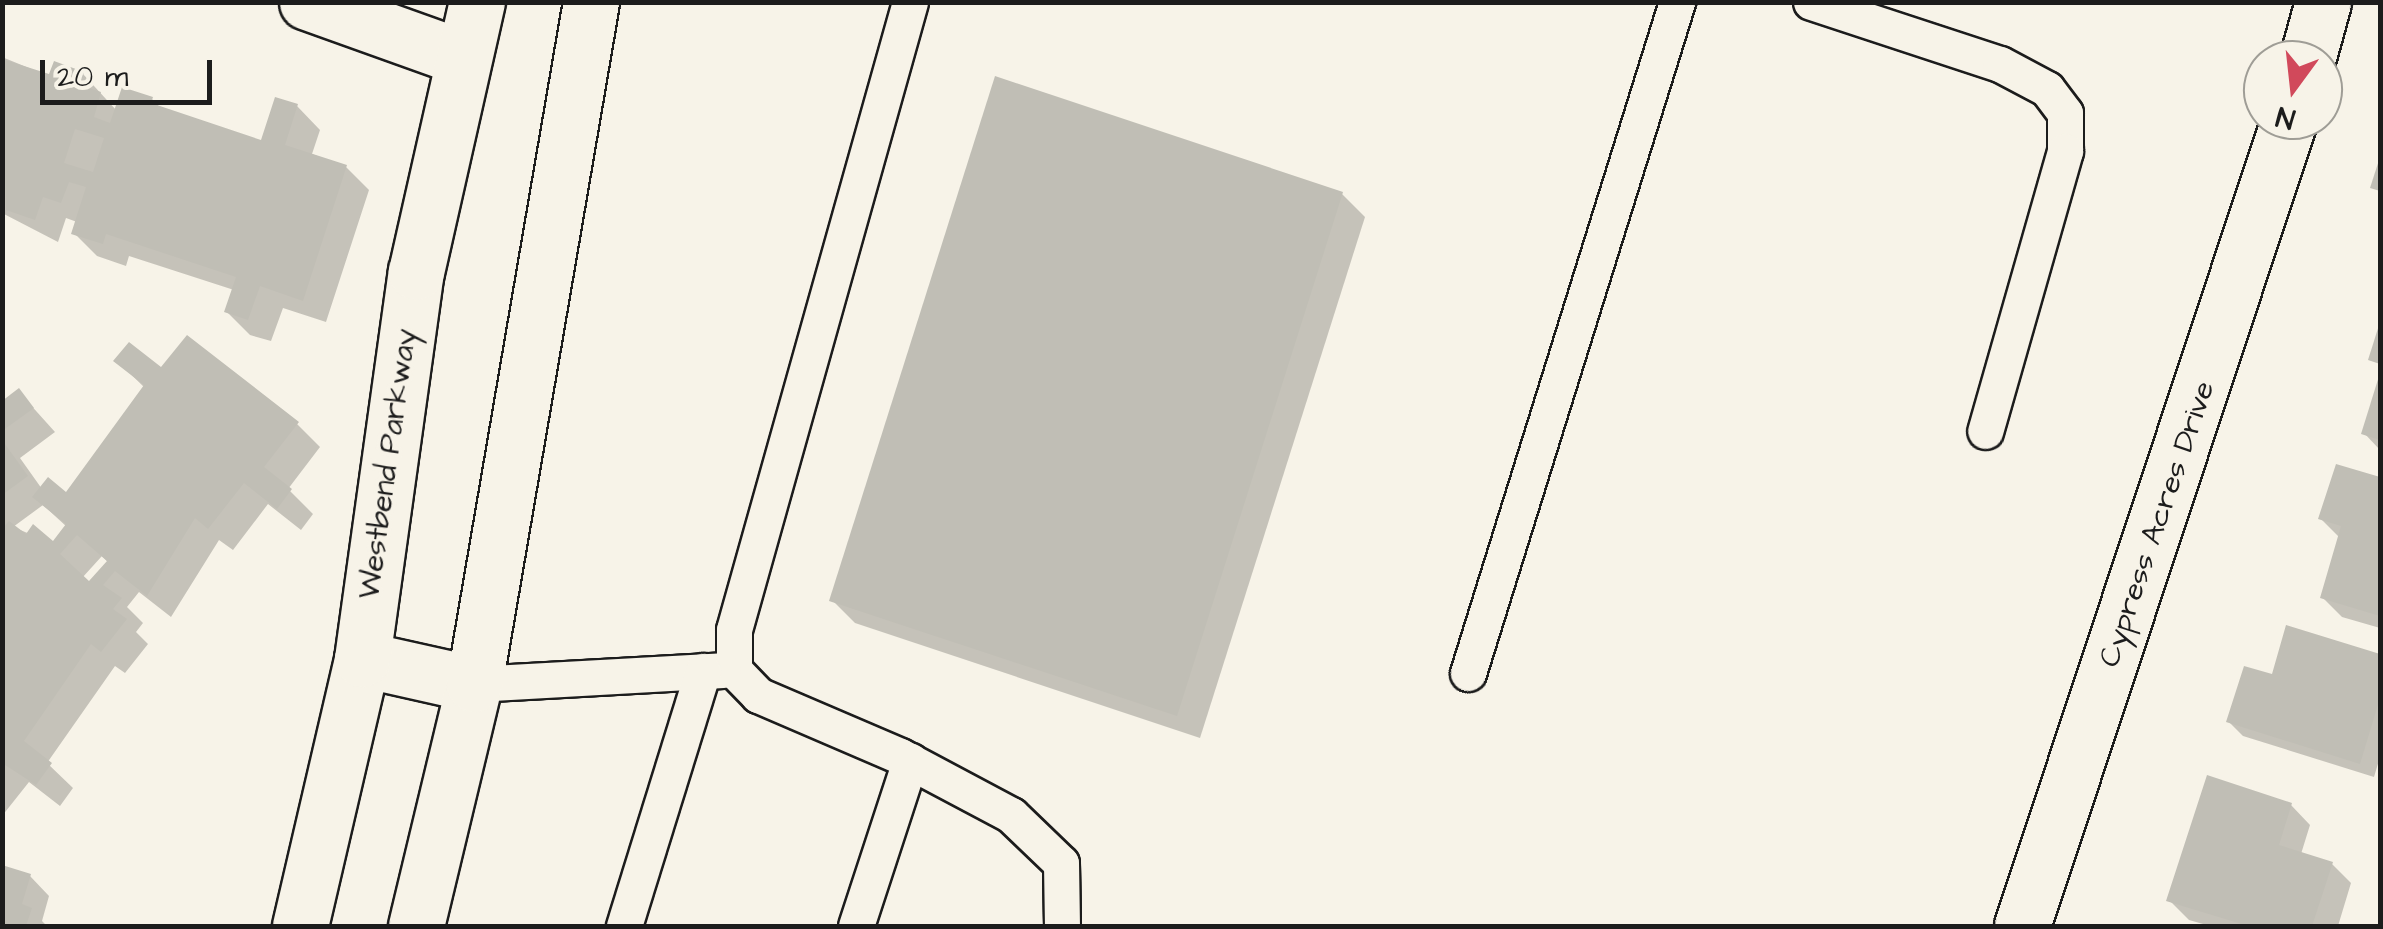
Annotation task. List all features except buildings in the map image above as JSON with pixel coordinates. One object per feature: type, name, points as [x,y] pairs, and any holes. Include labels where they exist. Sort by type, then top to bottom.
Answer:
[{"type":"street","points":[[306,2],[463,58]]},
{"type":"street","name":"Westbend Parkway","points":[[300,926],[362,659],[416,272],[476,2]]},
{"type":"street","points":[[416,926],[474,684],[591,2]]},
{"type":"street","points":[[2312,40],[2323,2]]},
{"type":"street","name":"Cypress Acres Drive","points":[[2022,926],[2282,140]]},
{"type":"street","points":[[362,659],[474,684]]},
{"type":"lane","points":[[624,926],[734,630],[910,2]]},
{"type":"lane","points":[[1468,673],[1677,2]]},
{"type":"lane","points":[[1812,2],[2000,64],[2047,88],[2064,113],[2064,152],[1984,431]]},
{"type":"lane","points":[[474,684],[718,670],[758,695],[910,761],[1010,815],[1061,863],[1062,926]]},
{"type":"lane","points":[[856,926],[910,761]]}]
